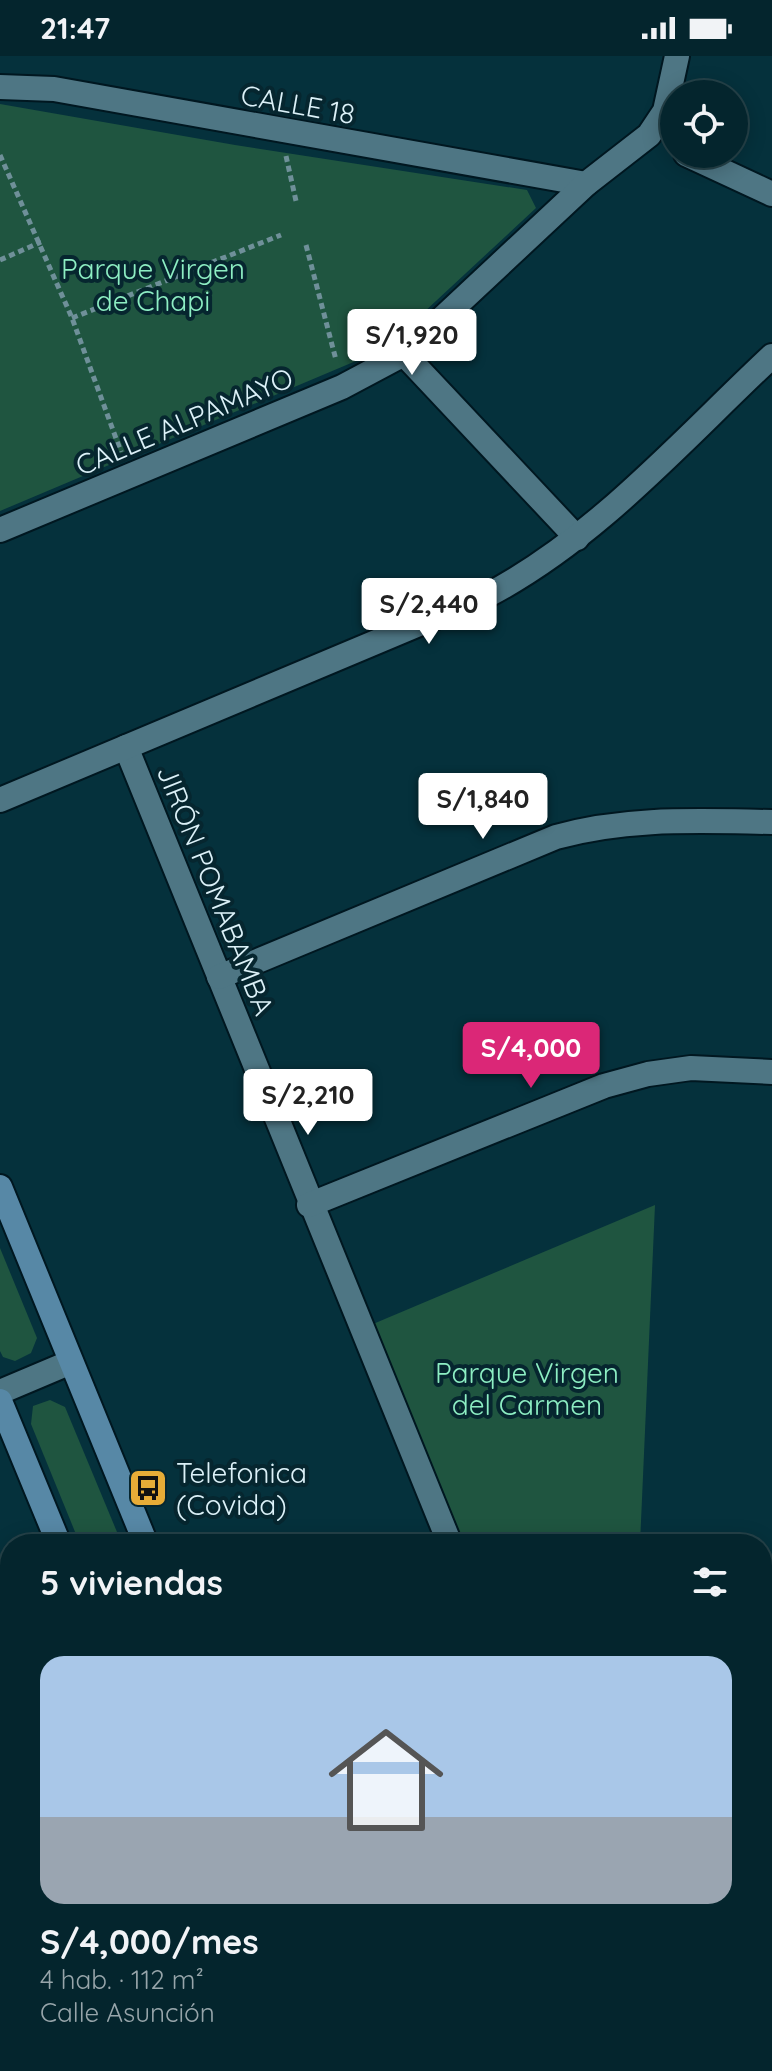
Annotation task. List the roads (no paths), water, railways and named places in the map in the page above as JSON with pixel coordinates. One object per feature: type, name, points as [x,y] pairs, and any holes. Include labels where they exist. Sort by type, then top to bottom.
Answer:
[{"type":"main road","points":[[0,1187],[142,1534]]},
{"type":"main road","points":[[0,1401],[55,1534]]},
{"type":"street","name":"CALLE ALPAMAYO","points":[[0,530],[342,387],[404,354],[586,184],[649,135],[665,111],[677,56]]},
{"type":"street","name":"CALLE 18","points":[[0,87],[54,89],[280,132],[586,184]]},
{"type":"street","points":[[649,135],[660,141]]},
{"type":"street","points":[[716,168],[772,194]]},
{"type":"street","points":[[404,354],[577,538]]},
{"type":"street","points":[[0,800],[488,595],[526,575],[577,538],[772,356]]},
{"type":"street","name":"JIRÓN POMABAMBA","points":[[126,747],[309,1205],[446,1534]]},
{"type":"street","points":[[219,977],[556,837],[597,826],[641,821],[772,822]]},
{"type":"street","points":[[309,1205],[604,1086],[648,1074],[691,1068],[772,1072]]},
{"type":"street","points":[[0,1392],[71,1362]]},
{"type":"place","name":"Telefonica (Covida)","points":[[148,1488]]},
{"type":"park label","name":"Parque Virgen de Chapi","points":[[153,284]]},
{"type":"park label","name":"Parque Virgen del Carmen","points":[[527,1388]]}]
